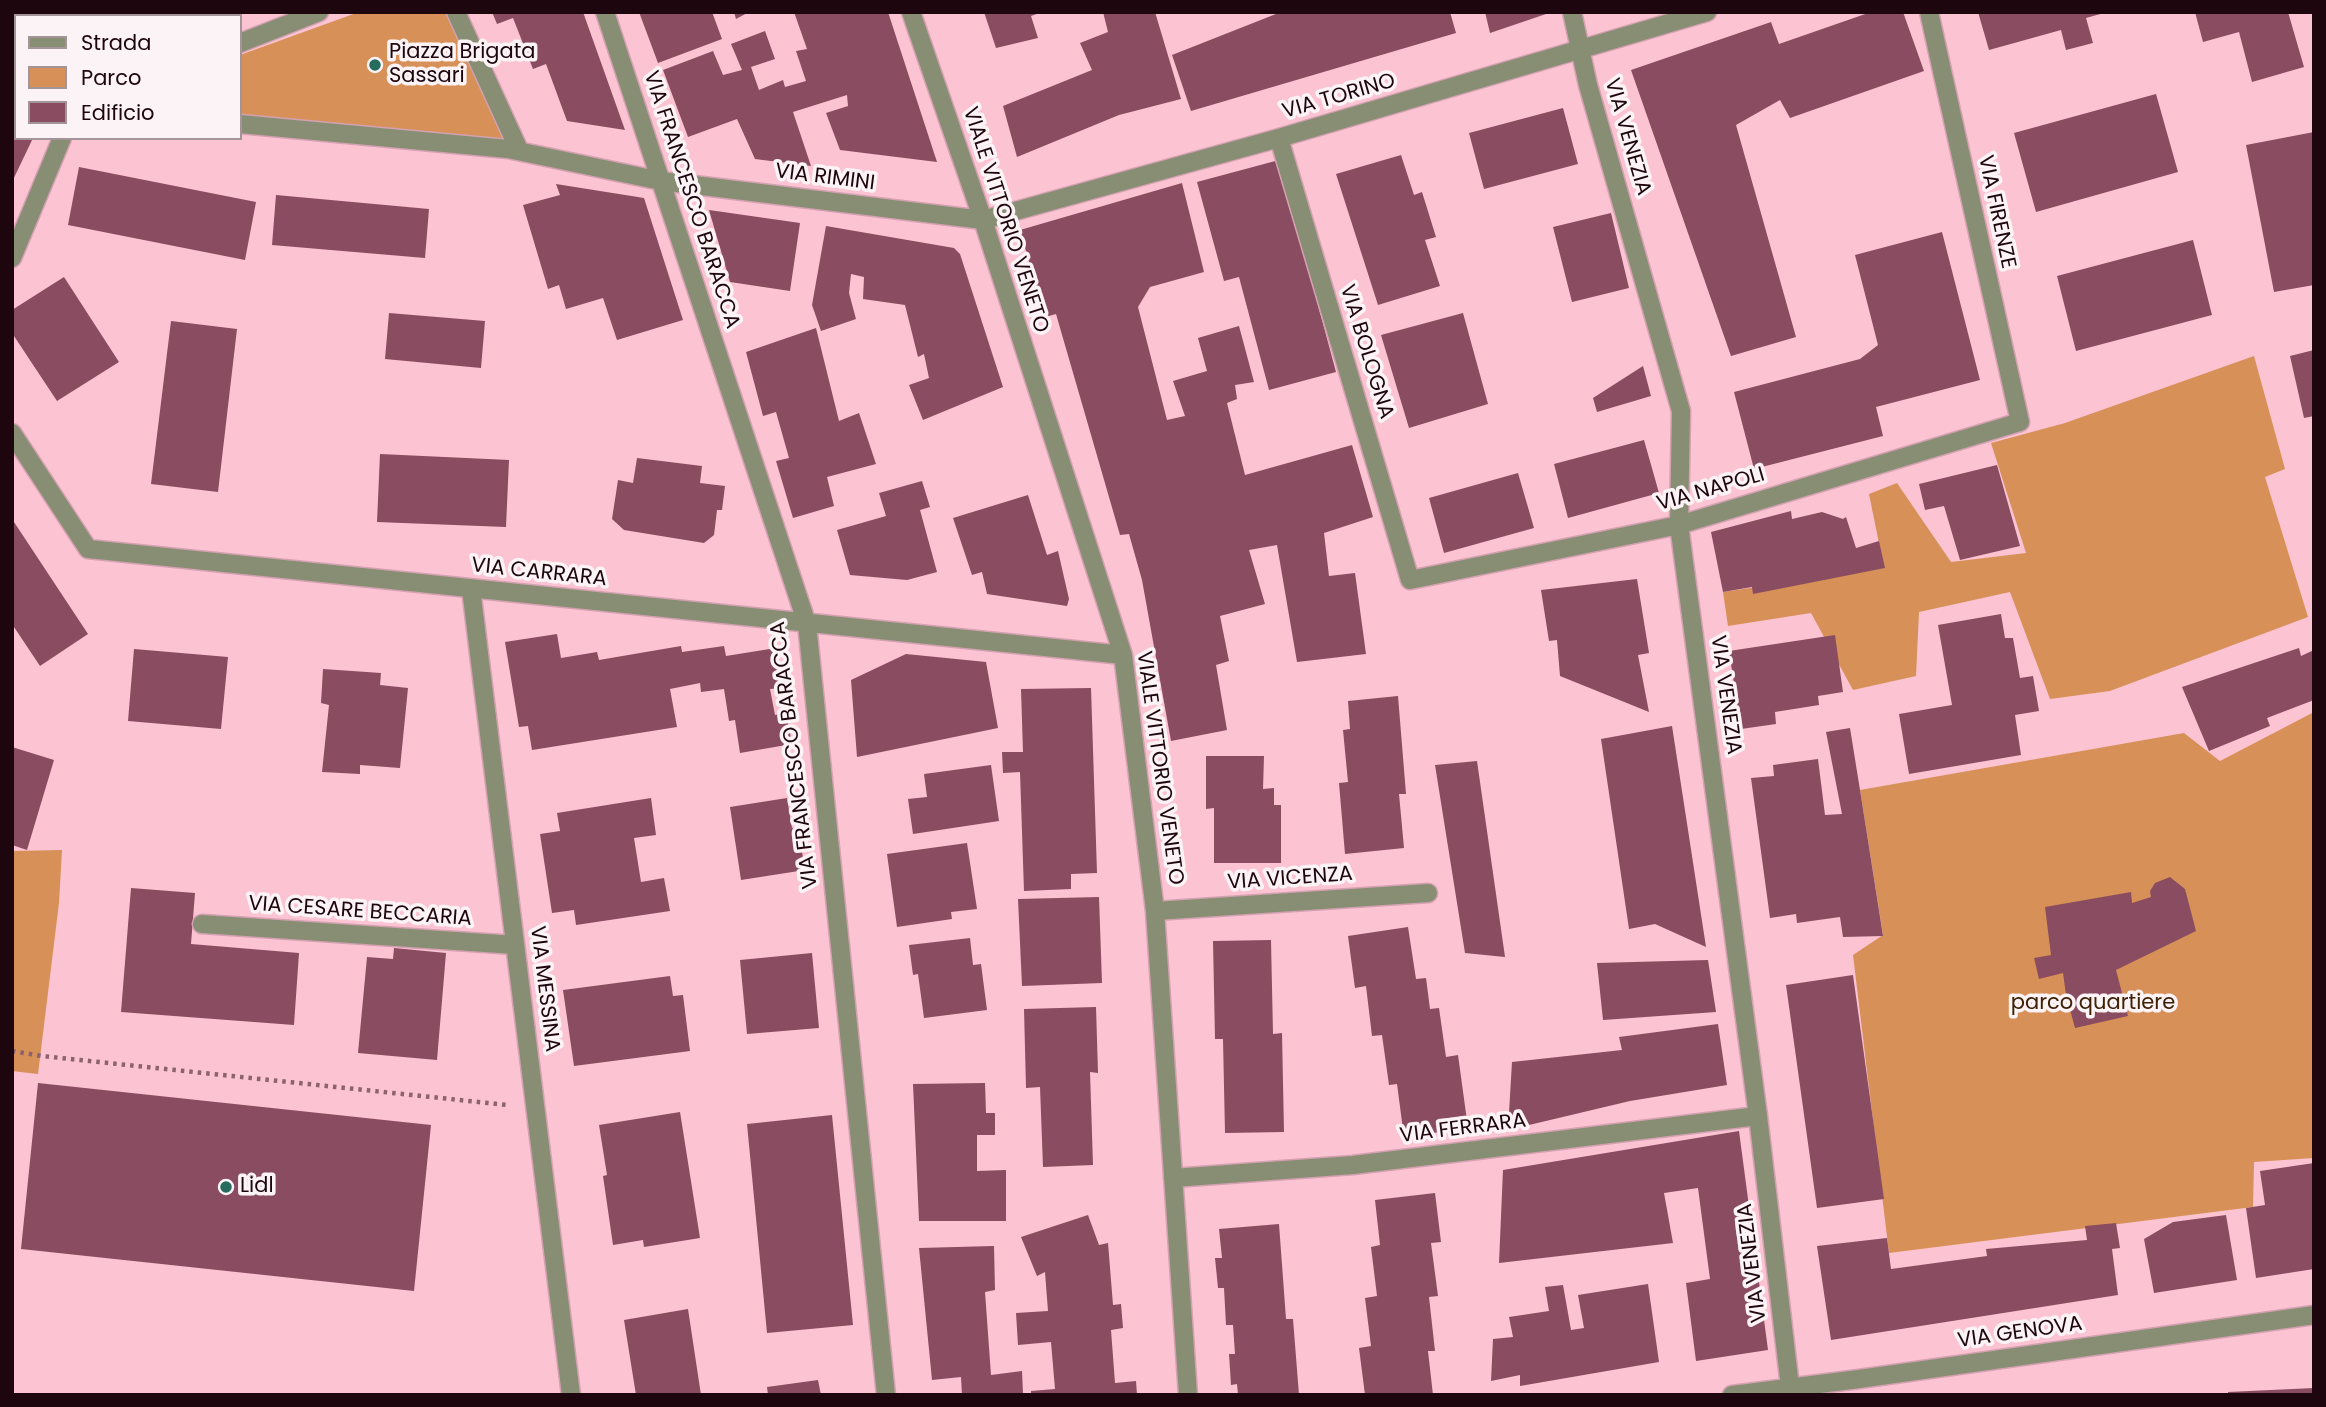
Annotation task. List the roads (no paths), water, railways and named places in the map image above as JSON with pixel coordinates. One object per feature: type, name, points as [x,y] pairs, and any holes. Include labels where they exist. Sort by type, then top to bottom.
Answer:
[{"type":"street","points":[[242,42],[319,12]]},
{"type":"street","points":[[242,124],[519,150],[456,12]]},
{"type":"street","name":"VIA FRANCESCO BARACCA","points":[[605,12],[807,624],[886,1395]]},
{"type":"street","name":"VIALE VITTORIO VENETO","points":[[911,12],[983,220],[1123,655],[1155,911],[1188,1395]]},
{"type":"street","name":"VIA VENEZIA","points":[[1572,12],[1588,85],[1681,411],[1679,525],[1758,1116],[1791,1392]]},
{"type":"street","name":"VIA TORINO","points":[[983,220],[1279,138],[1707,12]]},
{"type":"street","name":"VIA FIRENZE","points":[[1929,12],[2020,422]]},
{"type":"street","name":"VIA BOLOGNA","points":[[1279,138],[1410,580]]},
{"type":"street","points":[[12,258],[61,140]]},
{"type":"street","name":"VIA RIMINI","points":[[519,150],[661,181],[983,220]]},
{"type":"street","name":"VIA NAPOLI","points":[[1410,580],[1679,525],[2020,422]]},
{"type":"street","name":"VIA CARRARA","points":[[12,433],[88,549],[1123,655]]},
{"type":"street","name":"VIA MESSINA","points":[[471,589],[571,1395]]},
{"type":"street","name":"VIA VICENZA","points":[[1155,911],[1428,893]]},
{"type":"street","name":"VIA CESARE BECCARIA","points":[[202,924],[515,945]]},
{"type":"street","name":"VIA FERRARA","points":[[1173,1178],[1353,1165],[1758,1116]]},
{"type":"street","name":"VIA GENOVA","points":[[1732,1395],[1791,1392],[2314,1315]]},
{"type":"place","name":"Piazza Brigata Sassari","points":[[375,65]]},
{"type":"place","name":"Lidl","points":[[226,1187]]},
{"type":"park label","name":"parco quartiere","points":[[2093,1004]]}]
